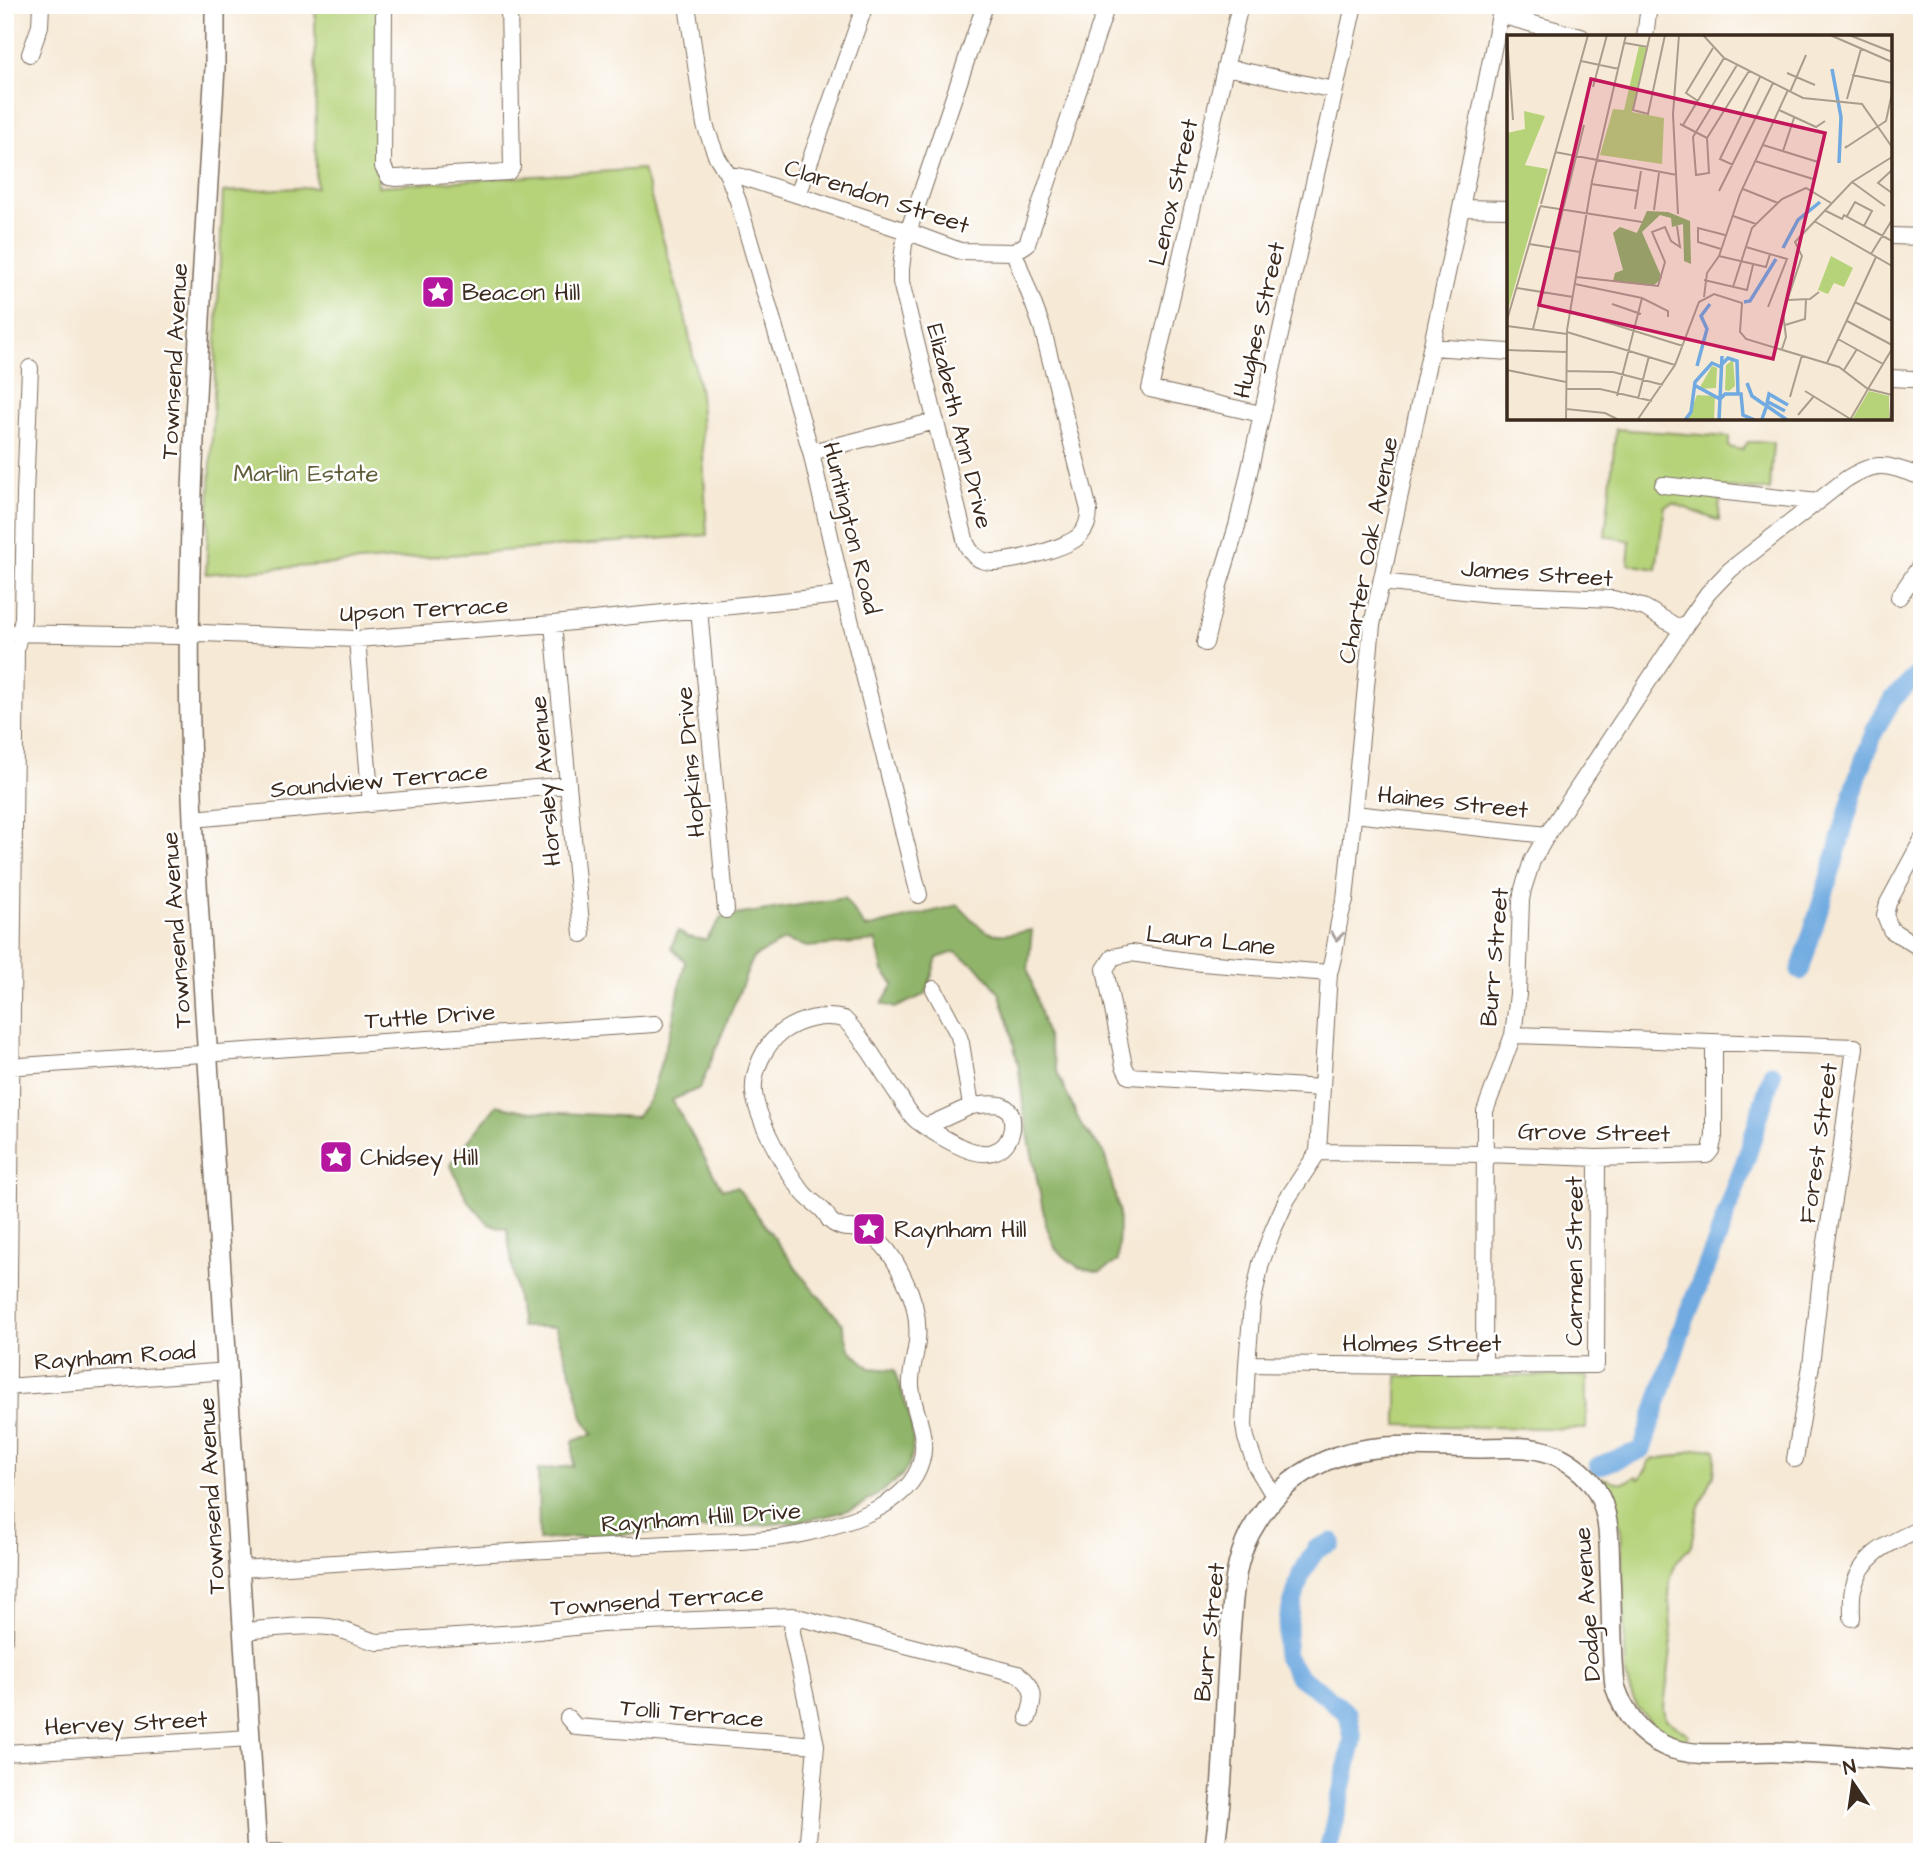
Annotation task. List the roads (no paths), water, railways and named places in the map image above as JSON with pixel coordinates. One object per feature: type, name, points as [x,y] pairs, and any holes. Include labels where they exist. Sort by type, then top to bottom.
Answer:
[{"type":"main road","name":"Townsend Avenue","points":[[215,5],[215,66],[193,471],[190,635],[193,819],[258,1852]]},
{"type":"main road","name":"Dodge Avenue","points":[[1274,1496],[1315,1466],[1360,1450],[1399,1447],[1523,1448],[1548,1452],[1564,1459],[1583,1473],[1602,1503],[1609,1550],[1615,1686],[1632,1722],[1649,1738],[1688,1753],[1774,1752],[1922,1761]]},
{"type":"main road","name":"Burr Street","points":[[1214,1852],[1221,1798],[1234,1588],[1243,1549],[1274,1496]]},
{"type":"street","points":[[30,54],[40,26],[41,5]]},
{"type":"street","points":[[384,5],[383,167],[389,177],[396,178],[508,172],[512,167],[509,5]]},
{"type":"street","name":"Huntington Road","points":[[687,5],[705,125],[738,201],[811,452],[919,895]]},
{"type":"street","points":[[798,195],[865,5]]},
{"type":"street","name":"Elizabeth Ann Drive","points":[[985,5],[904,244],[901,282],[966,543],[975,557],[990,562],[1004,562],[1068,545],[1084,530],[1089,517],[1042,327],[1014,252]]},
{"type":"street","points":[[1014,252],[1027,244],[1107,5]]},
{"type":"street","name":"Lenox Street","points":[[1240,5],[1150,389],[1261,414]]},
{"type":"street","name":"Hughes Street","points":[[1205,643],[1237,526],[1354,5]]},
{"type":"street","points":[[1645,35],[1649,5]]},
{"type":"street","points":[[1501,10],[1575,35]]},
{"type":"street","name":"Charter Oak Avenue","points":[[1318,1152],[1329,974],[1345,900],[1371,636],[1501,10]]},
{"type":"street","points":[[1225,67],[1334,90]]},
{"type":"street","name":"Clarendon Street","points":[[728,175],[798,195],[960,251],[1014,252]]},
{"type":"street","points":[[1461,208],[1507,209]]},
{"type":"street","points":[[1892,236],[1922,237]]},
{"type":"street","points":[[1431,346],[1507,352]]},
{"type":"street","points":[[5,1638],[9,1067],[16,648],[12,633],[23,619],[30,368]]},
{"type":"street","points":[[1892,378],[1912,379]]},
{"type":"street","points":[[811,452],[936,421]]},
{"type":"street","name":"Burr Street","points":[[1484,1366],[1485,1111],[1513,1035],[1518,994],[1521,900],[1528,871],[1546,835],[1682,630],[1708,593],[1730,570],[1845,480],[1863,469],[1876,465],[1892,467],[1922,477]]},
{"type":"street","points":[[1663,485],[1818,502]]},
{"type":"street","points":[[1899,597],[1922,563]]},
{"type":"street","name":"James Street","points":[[1381,582],[1491,594],[1613,599],[1645,608],[1682,630]]},
{"type":"street","name":"Upson Terrace","points":[[12,633],[178,636],[202,634],[357,639],[553,624],[832,597],[844,593]]},
{"type":"street","name":"Hopkins Drive","points":[[699,609],[726,910]]},
{"type":"street","name":"Horsley Avenue","points":[[553,624],[582,934]]},
{"type":"street","points":[[357,639],[371,804]]},
{"type":"street","name":"Soundview Terrace","points":[[193,819],[568,785]]},
{"type":"street","name":"Haines Street","points":[[1354,814],[1546,835]]},
{"type":"street","points":[[1922,840],[1888,903],[1885,915],[1891,930],[1922,949]]},
{"type":"street","name":"Laura Lane","points":[[1322,1088],[1129,1076],[1124,1066],[1105,969],[1113,957],[1131,953],[1202,963],[1329,974]]},
{"type":"street","points":[[934,989],[958,1034],[971,1106]]},
{"type":"street","name":"Raynham Hill Drive","points":[[240,1569],[760,1540],[805,1533],[837,1524],[878,1509],[899,1496],[910,1486],[921,1461],[924,1445],[911,1384],[917,1340],[914,1305],[904,1278],[886,1248],[856,1228],[845,1229],[830,1221],[825,1212],[803,1193],[760,1115],[754,1095],[756,1072],[767,1050],[780,1033],[810,1019],[833,1016],[844,1019],[914,1119],[942,1137],[974,1152],[985,1154],[1001,1149],[1008,1142],[1013,1121],[1007,1108],[995,1103],[971,1106],[927,1126]]},
{"type":"street","name":"Tuttle Drive","points":[[9,1067],[655,1024]]},
{"type":"street","name":"Forest Street","points":[[1513,1035],[1855,1047],[1823,1260],[1811,1366],[1795,1459]]},
{"type":"street","name":"Grove Street","points":[[1486,1154],[1597,1157],[1707,1155],[1714,1136],[1714,1042]]},
{"type":"street","points":[[1274,1496],[1256,1466],[1244,1425],[1252,1306],[1261,1263],[1287,1199],[1318,1152],[1486,1154]]},
{"type":"street","name":"Carmen Street","points":[[1596,1365],[1597,1157]]},
{"type":"street","name":"Holmes Street","points":[[1247,1364],[1596,1365]]},
{"type":"street","name":"Raynham Road","points":[[7,1387],[229,1371]]},
{"type":"street","points":[[1852,1618],[1852,1592],[1861,1568],[1878,1549],[1922,1528]]},
{"type":"street","points":[[793,1616],[792,1633],[816,1745],[807,1852]]},
{"type":"street","name":"Townsend Terrace","points":[[244,1631],[327,1627],[378,1642],[520,1633],[611,1623],[793,1616],[1018,1674],[1027,1680],[1032,1693],[1033,1704],[1028,1718]]},
{"type":"street","name":"Tolli Terrace","points":[[568,1717],[576,1727],[816,1745]]},
{"type":"street","name":"Hervey Street","points":[[5,1753],[250,1738]]},
{"type":"street","points":[[258,1852],[280,1852]]},
{"type":"waterway","points":[[1800,971],[1858,776],[1875,730],[1892,700],[1922,670]]},
{"type":"waterway","points":[[1598,1466],[1642,1450],[1685,1320],[1747,1156],[1772,1074]]},
{"type":"waterway","points":[[1328,1852],[1353,1739],[1348,1714],[1298,1676],[1285,1655],[1289,1616],[1301,1574],[1316,1549],[1332,1542]]},
{"type":"place","name":"Beacon Hill","points":[[438,292]]},
{"type":"place","name":"Chidsey Hill","points":[[336,1157]]},
{"type":"place","name":"Raynham Hill","points":[[869,1229]]},
{"type":"park label","name":"Marlin Estate","points":[[306,473]]}]
